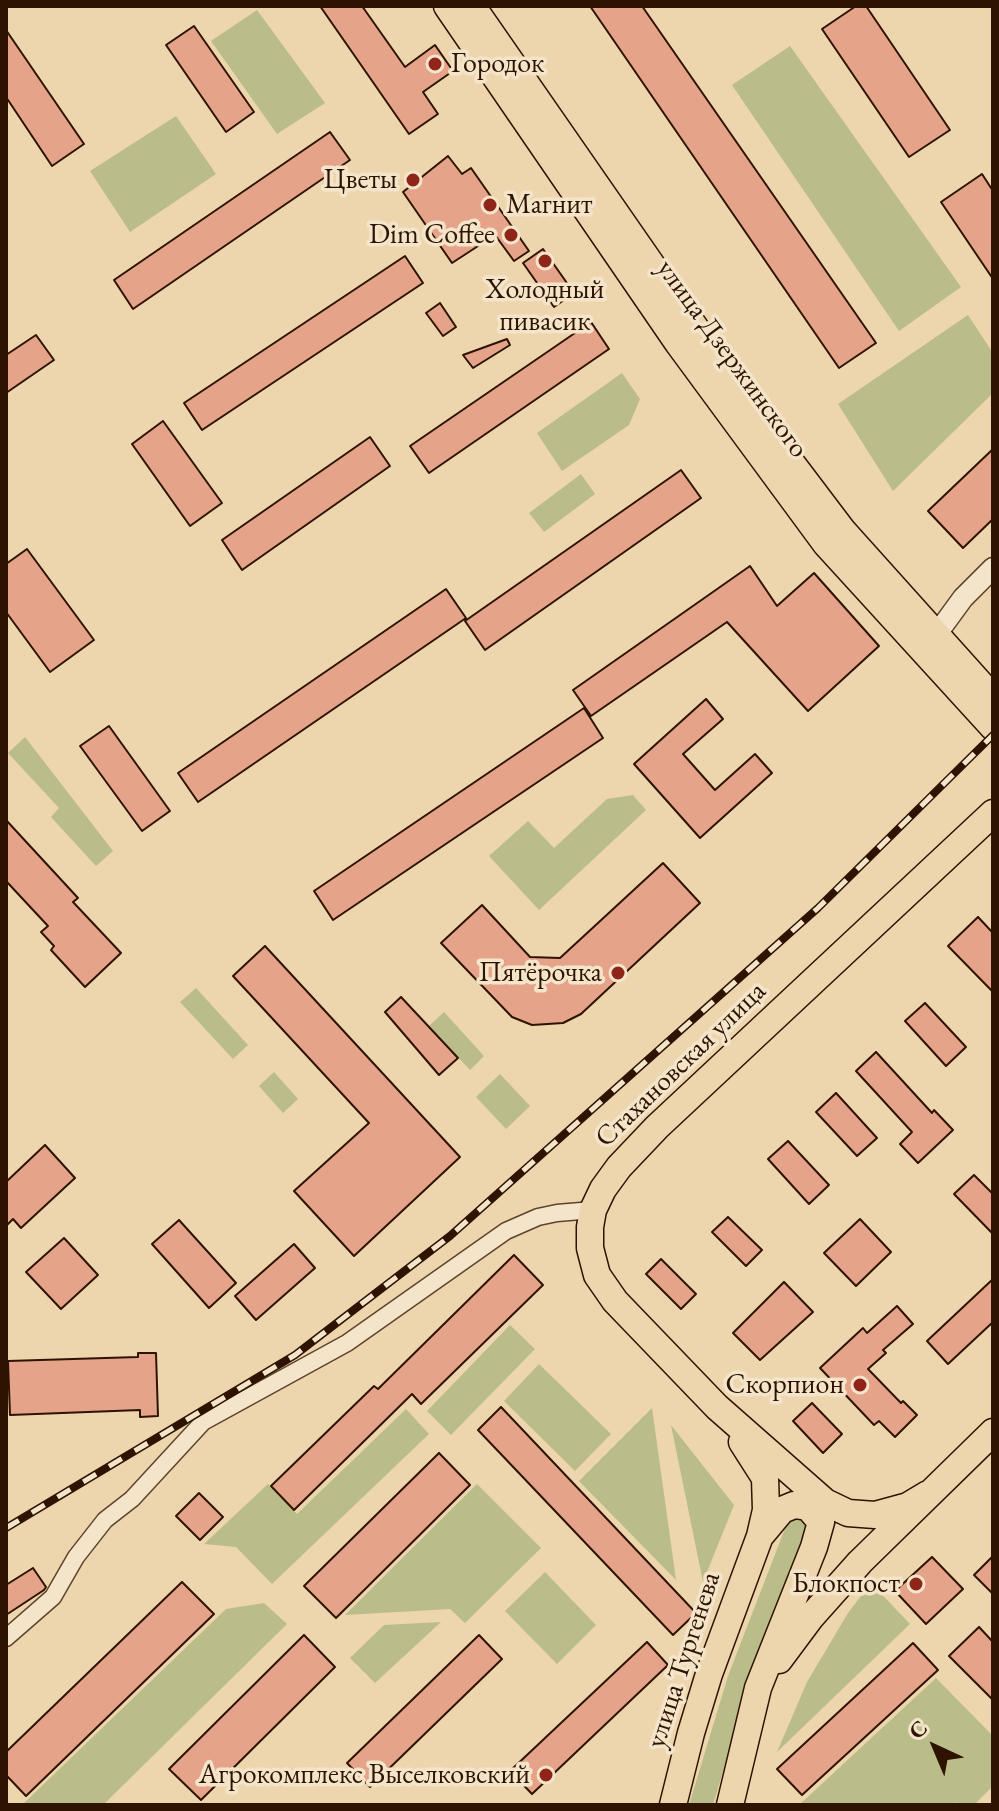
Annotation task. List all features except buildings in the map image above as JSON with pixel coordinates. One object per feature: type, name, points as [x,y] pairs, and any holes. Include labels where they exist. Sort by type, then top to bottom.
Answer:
[{"type":"main road","name":"улица Дзержинского","points":[[447,6],[678,343],[826,544],[993,727]]},
{"type":"main road","name":"улица Дзержинского","points":[[472,6],[762,424],[843,531],[993,698]]},
{"type":"main road","name":"Стахановская улица","points":[[928,1494],[908,1506],[889,1512],[848,1513],[825,1502],[717,1407],[605,1288],[597,1275],[590,1248],[593,1210],[619,1167],[657,1127],[993,813]]},
{"type":"main road","points":[[717,1407],[761,1467],[765,1478],[766,1510],[760,1536]]},
{"type":"main road","points":[[758,1688],[811,1617],[928,1494],[993,1432]]},
{"type":"main road","points":[[730,1805],[758,1688],[821,1522],[808,1507],[794,1505],[782,1510],[760,1536]]},
{"type":"main road","name":"улица Тургенева","points":[[673,1805],[709,1674],[760,1536]]},
{"type":"street","points":[[936,635],[963,598],[993,568]]},
{"type":"street","points":[[6,1638],[53,1597],[76,1557],[105,1520],[132,1499],[203,1422],[347,1343],[506,1231],[547,1215],[593,1210]]},
{"type":"green space","points":[[257,10],[325,103],[277,134],[211,41]]},
{"type":"green space","points":[[790,46],[961,287],[899,331],[732,85]]},
{"type":"green space","points":[[176,116],[216,174],[130,232],[90,171]]},
{"type":"green space","points":[[968,315],[993,353],[993,393],[893,491],[838,404]]},
{"type":"green space","points":[[622,373],[640,399],[629,425],[562,471],[537,433]]},
{"type":"green space","points":[[581,474],[595,494],[544,532],[529,513]]},
{"type":"green space","points":[[25,737],[113,851],[96,866],[51,817],[59,808],[8,753]]},
{"type":"green space","points":[[633,795],[646,810],[539,910],[489,856],[528,821],[554,848],[607,799]]},
{"type":"green space","points":[[196,988],[248,1045],[233,1059],[180,1002]]},
{"type":"green space","points":[[444,1012],[484,1056],[470,1070],[429,1026]]},
{"type":"green space","points":[[274,1072],[298,1099],[283,1113],[259,1086]]},
{"type":"green space","points":[[500,1074],[530,1106],[506,1129],[476,1097]]},
{"type":"green space","points":[[510,1325],[535,1349],[451,1435],[427,1411]]},
{"type":"green space","points":[[539,1364],[611,1434],[575,1471],[504,1401]]},
{"type":"green space","points":[[652,1408],[676,1580],[579,1481]]},
{"type":"green space","points":[[406,1409],[429,1434],[272,1584],[236,1547],[204,1544],[268,1484],[297,1514]]},
{"type":"green space","points":[[671,1425],[734,1505],[703,1582]]},
{"type":"green space","points":[[477,1484],[541,1548],[465,1623],[450,1609],[345,1615]]},
{"type":"green space","points":[[791,1513],[812,1521],[750,1681],[713,1805],[689,1805],[728,1676]]},
{"type":"green space","points":[[545,1572],[596,1625],[557,1664],[505,1611]]},
{"type":"green space","points":[[871,1583],[910,1624],[777,1752],[807,1682],[848,1613]]},
{"type":"green space","points":[[264,1603],[287,1624],[103,1805],[22,1805],[226,1609]]},
{"type":"green space","points":[[441,1622],[375,1683],[350,1658],[384,1625]]},
{"type":"green space","points":[[936,1678],[993,1736],[993,1786],[974,1805],[959,1805],[957,1802],[954,1805],[799,1805]]},
{"type":"railway","points":[[6,1528],[295,1355],[450,1236],[818,908],[993,735]]},
{"type":"place","name":"Городок","points":[[435,64]]},
{"type":"place","name":"Цветы","points":[[413,180]]},
{"type":"place","name":"Магнит","points":[[490,205]]},
{"type":"place","name":"Dim Coffee","points":[[511,235]]},
{"type":"place","name":"Холодный пивасик","points":[[545,261]]},
{"type":"place","name":"Пятёрочка","points":[[618,973]]},
{"type":"place","name":"Скорпион","points":[[860,1385]]},
{"type":"place","name":"Блокпост","points":[[916,1584]]},
{"type":"place","name":"Агрокомплекс Выселковский","points":[[546,1775]]}]
